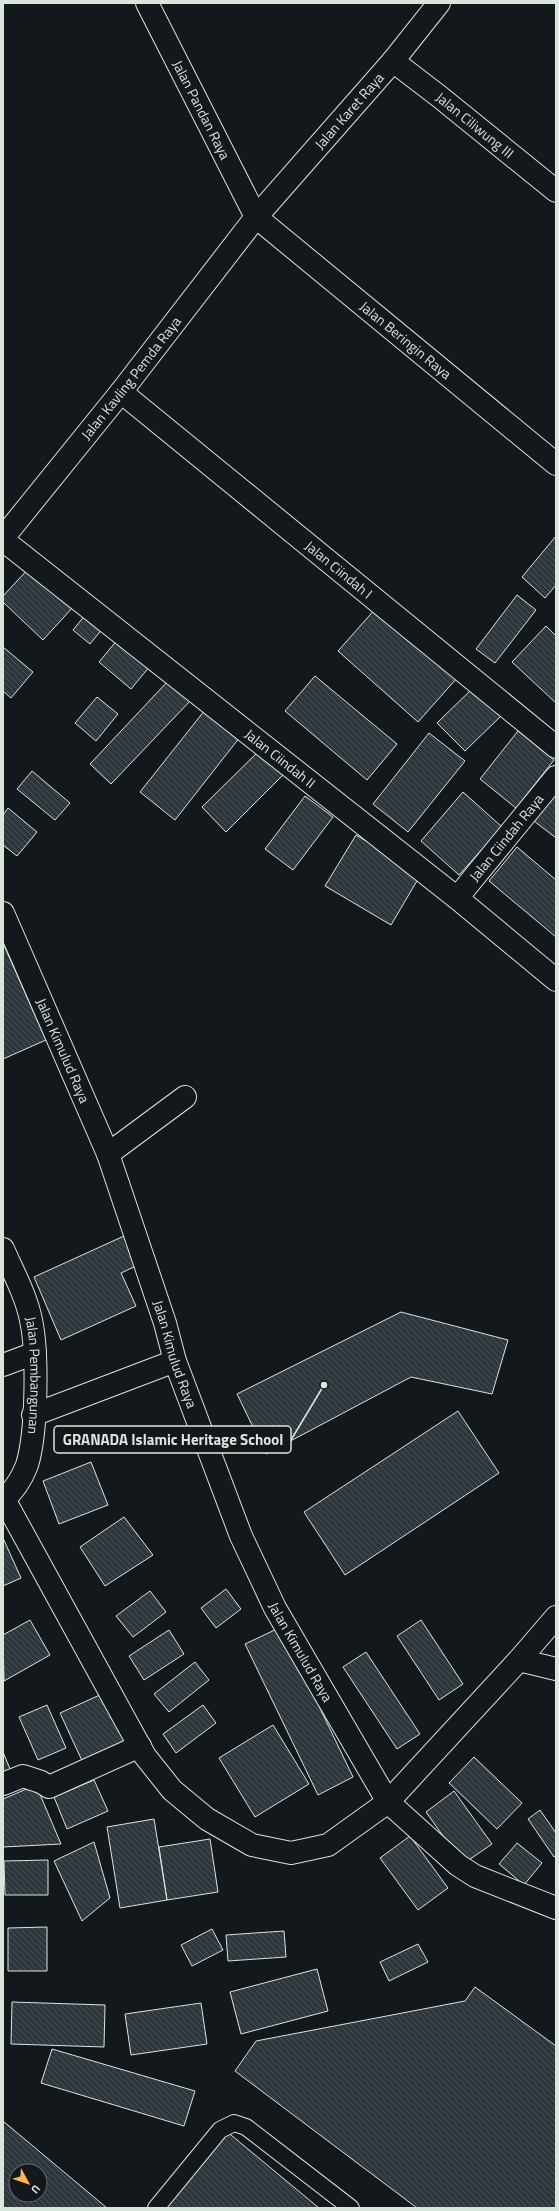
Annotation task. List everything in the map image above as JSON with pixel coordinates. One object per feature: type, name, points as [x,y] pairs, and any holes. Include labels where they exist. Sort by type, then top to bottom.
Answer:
[{"type":"street","name":"Jalan Pandan Raya","points":[[147,3],[256,217]]},
{"type":"street","name":"Jalan Karet Raya","points":[[256,217],[393,61],[439,3]]},
{"type":"street","name":"Jalan Ciliwung III","points":[[393,61],[556,191]]},
{"type":"street","name":"Jalan Kavling Pemda Raya","points":[[3,539],[121,392],[256,217]]},
{"type":"street","name":"Jalan Beringin Raya","points":[[256,217],[556,464]]},
{"type":"street","name":"Jalan Ciindah I","points":[[121,392],[556,747]]},
{"type":"street","name":"Jalan Ciindah II","points":[[3,539],[457,898],[556,980]]},
{"type":"street","name":"Jalan Ciindah Raya","points":[[457,898],[556,777]]},
{"type":"street","name":"Jalan Kimulud Raya","points":[[3,913],[108,1154],[165,1323],[175,1361],[242,1536],[275,1608],[388,1802],[458,1865],[475,1876],[556,1908]]},
{"type":"street","points":[[108,1154],[185,1097]]},
{"type":"street","name":"Jalan Pembangunan","points":[[3,1249],[31,1319],[35,1353],[33,1415],[30,1449],[26,1466],[13,1491],[3,1499]]},
{"type":"street","points":[[3,1365],[35,1353]]},
{"type":"street","points":[[33,1415],[175,1361]]},
{"type":"street","points":[[3,1499],[140,1746],[172,1790],[207,1820],[252,1845],[291,1853],[328,1845],[388,1802],[519,1660],[556,1617]]},
{"type":"street","points":[[519,1660],[556,1669]]},
{"type":"street","points":[[3,1784],[23,1776],[41,1782],[49,1787],[140,1746]]},
{"type":"lane","points":[[156,2208],[220,2130],[234,2123],[246,2127],[352,2208]]},
{"type":"building","points":[[556,536],[556,585],[545,598],[522,577]]},
{"type":"building","points":[[31,566],[74,606],[43,640],[3,602],[3,596]]},
{"type":"building","points":[[517,595],[536,610],[495,663],[476,649]]},
{"type":"building","points":[[377,607],[457,678],[418,722],[338,651]]},
{"type":"building","points":[[86,614],[103,628],[90,644],[73,630]]},
{"type":"building","points":[[546,626],[556,636],[556,703],[512,662]]},
{"type":"building","points":[[118,639],[150,666],[131,689],[99,662]]},
{"type":"building","points":[[3,647],[33,672],[11,698],[3,691]]},
{"type":"building","points":[[315,676],[397,744],[367,780],[285,711]]},
{"type":"building","points":[[169,680],[191,700],[111,784],[90,764]]},
{"type":"building","points":[[474,687],[502,715],[465,751],[437,723]]},
{"type":"building","points":[[97,697],[118,714],[96,741],[75,723]]},
{"type":"building","points":[[205,710],[240,737],[175,820],[140,792]]},
{"type":"building","points":[[518,731],[554,760],[516,808],[480,779]]},
{"type":"building","points":[[429,733],[465,761],[408,832],[373,804]]},
{"type":"building","points":[[261,749],[285,773],[226,832],[202,807]]},
{"type":"building","points":[[32,771],[70,803],[55,820],[17,789]]},
{"type":"building","points":[[463,792],[502,827],[459,875],[421,841]]},
{"type":"building","points":[[556,794],[556,838],[534,821]]},
{"type":"building","points":[[305,796],[333,817],[293,870],[265,849]]},
{"type":"building","points":[[8,808],[37,832],[17,856],[3,845],[3,815]]},
{"type":"building","points":[[356,835],[421,874],[391,925],[325,886]]},
{"type":"building","points":[[517,847],[556,880],[556,937],[489,881]]},
{"type":"building","points":[[3,943],[46,1040],[3,1059]]},
{"type":"building","points":[[124,1236],[138,1265],[121,1273],[136,1306],[61,1340],[34,1277]]},
{"type":"building","points":[[401,1312],[508,1340],[492,1394],[411,1377],[266,1454],[237,1394]]},
{"type":"building","points":[[458,1411],[499,1473],[345,1575],[304,1512]]},
{"type":"building","points":[[91,1462],[108,1505],[59,1524],[43,1481]]},
{"type":"building","points":[[124,1517],[153,1555],[105,1586],[80,1547]]},
{"type":"building","points":[[3,1538],[21,1578],[3,1586]]},
{"type":"building","points":[[226,1589],[241,1609],[216,1628],[201,1608]]},
{"type":"building","points":[[150,1591],[166,1612],[133,1637],[116,1616]]},
{"type":"building","points":[[30,1620],[50,1655],[4,1681],[3,1635]]},
{"type":"building","points":[[421,1620],[463,1684],[439,1700],[397,1636]]},
{"type":"building","points":[[281,1627],[353,1777],[318,1795],[245,1644]]},
{"type":"building","points":[[169,1630],[184,1654],[144,1680],[129,1656]]},
{"type":"building","points":[[366,1652],[420,1734],[397,1749],[343,1667]]},
{"type":"building","points":[[195,1662],[209,1680],[169,1712],[154,1694]]},
{"type":"building","points":[[102,1694],[126,1745],[84,1765],[60,1713]]},
{"type":"building","points":[[47,1705],[66,1748],[38,1760],[19,1717]]},
{"type":"building","points":[[203,1705],[216,1723],[176,1753],[163,1734]]},
{"type":"building","points":[[273,1725],[309,1784],[255,1817],[219,1758]]},
{"type":"building","points":[[3,1752],[13,1776],[3,1781]]},
{"type":"building","points":[[474,1757],[522,1803],[497,1829],[449,1783]]},
{"type":"building","points":[[94,1780],[108,1811],[67,1829],[54,1797]]},
{"type":"building","points":[[36,1785],[61,1844],[3,1847],[3,1799]]},
{"type":"building","points":[[454,1791],[492,1844],[463,1864],[426,1812]]},
{"type":"building","points":[[540,1810],[556,1833],[556,1856],[554,1857],[528,1819]]},
{"type":"building","points":[[154,1819],[167,1900],[120,1908],[107,1827]]},
{"type":"building","points":[[410,1836],[448,1888],[418,1910],[380,1858]]},
{"type":"building","points":[[210,1839],[218,1892],[167,1900],[159,1847]]},
{"type":"building","points":[[94,1842],[110,1898],[82,1921],[54,1861]]},
{"type":"building","points":[[517,1843],[542,1863],[524,1885],[499,1864]]},
{"type":"building","points":[[48,1860],[48,1895],[5,1895],[4,1861]]},
{"type":"building","points":[[47,1927],[47,1971],[8,1971],[8,1928]]},
{"type":"building","points":[[212,1929],[223,1950],[192,1966],[181,1945]]},
{"type":"building","points":[[284,1931],[286,1957],[228,1961],[226,1935]]},
{"type":"building","points":[[418,1944],[428,1962],[389,1981],[380,1962]]},
{"type":"building","points":[[317,1969],[328,2011],[241,2034],[230,1992]]},
{"type":"building","points":[[475,1987],[556,2046],[556,2208],[417,2208],[235,2071],[256,2041],[465,2001]]},
{"type":"building","points":[[12,2002],[105,2005],[104,2047],[11,2044]]},
{"type":"building","points":[[201,2003],[207,2044],[131,2055],[125,2014]]},
{"type":"building","points":[[52,2049],[195,2091],[184,2126],[41,2083]]},
{"type":"building","points":[[3,2121],[107,2208],[3,2208]]},
{"type":"building","points":[[225,2130],[319,2208],[160,2208]]},
{"type":"place","name":"GRANADA Islamic Heritage School","points":[[324,1385]]}]
